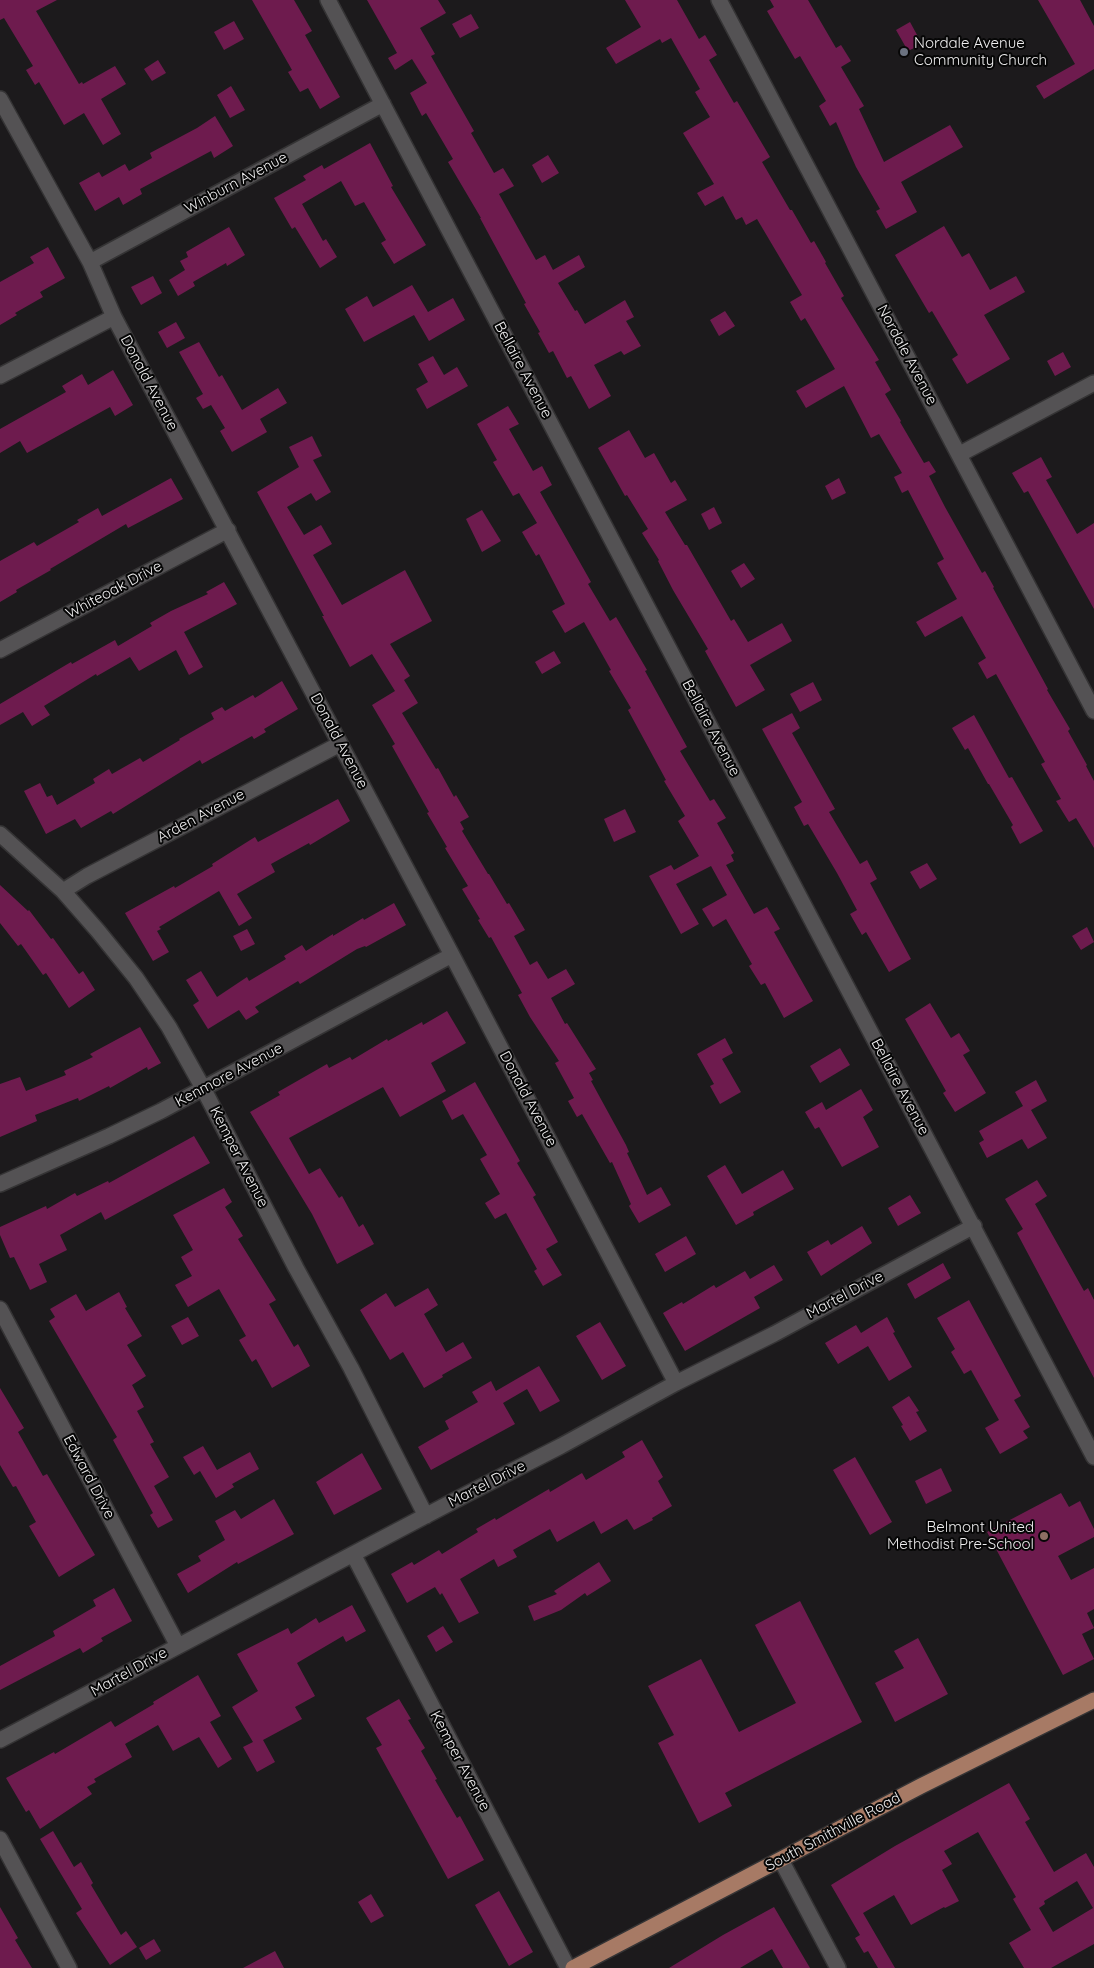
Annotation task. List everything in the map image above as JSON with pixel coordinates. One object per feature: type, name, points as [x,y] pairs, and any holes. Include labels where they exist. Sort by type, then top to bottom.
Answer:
[{"type":"main road","name":"South Smithville Road","points":[[573,1968],[921,1786],[1094,1700]]},
{"type":"street","name":"Bellaire Avenue","points":[[328,0],[1094,1457]]},
{"type":"street","name":"Nordale Avenue","points":[[720,0],[1094,711]]},
{"type":"street","name":"Donald Avenue","points":[[0,100],[90,262],[114,317],[228,530],[676,1383]]},
{"type":"street","name":"Winburn Avenue","points":[[90,262],[383,104]]},
{"type":"street","points":[[0,376],[114,317]]},
{"type":"street","points":[[960,454],[1094,383]]},
{"type":"street","name":"Whiteoak Drive","points":[[0,650],[228,530]]},
{"type":"street","name":"Arden Avenue","points":[[63,892],[87,876],[340,744]]},
{"type":"street","name":"Kemper Avenue","points":[[0,834],[63,892],[98,931],[136,978],[169,1027],[360,1385],[426,1516]]},
{"type":"street","name":"Kenmore Avenue","points":[[0,1184],[109,1136],[369,1001],[452,955]]},
{"type":"street","name":"Martel Drive","points":[[0,1740],[561,1446],[676,1383],[774,1334],[974,1226]]},
{"type":"street","name":"Edward Drive","points":[[0,1309],[178,1646]]},
{"type":"street","name":"Kemper Avenue","points":[[353,1554],[568,1968]]},
{"type":"street","points":[[0,1838],[69,1968]]},
{"type":"street","points":[[781,1860],[838,1968]]},
{"type":"building","points":[[0,0],[57,0],[36,11],[79,84],[82,82],[83,84],[115,66],[126,84],[101,99],[121,134],[103,145],[84,113],[64,125],[39,82],[35,85],[26,70],[33,66],[4,18],[0,20]]},
{"type":"building","points":[[252,0],[294,0],[312,31],[305,35],[340,97],[320,109],[308,88],[300,92],[288,72],[292,70]]},
{"type":"building","points":[[367,0],[438,0],[446,13],[420,28],[435,54],[431,56],[474,131],[471,133],[494,173],[503,168],[514,186],[499,194],[536,260],[545,255],[553,270],[579,255],[585,267],[558,283],[585,324],[625,300],[634,317],[626,321],[641,346],[624,355],[621,351],[594,365],[611,396],[589,409],[571,376],[567,378],[553,351],[549,353],[538,333],[540,332],[524,304],[526,303],[481,218],[448,162],[453,159],[426,113],[422,116],[410,93],[427,83],[412,59],[395,70],[388,58],[397,53]]},
{"type":"building","points":[[625,0],[677,0],[699,39],[705,35],[717,55],[709,60],[734,103],[737,101],[770,157],[762,162],[811,243],[814,241],[826,262],[844,296],[841,298],[879,360],[875,362],[891,390],[885,394],[924,463],[929,461],[936,472],[929,476],[945,507],[982,573],[985,571],[1047,690],[1070,729],[1068,731],[1094,781],[1094,848],[1076,818],[1069,822],[1056,801],[1061,799],[1041,764],[1045,762],[996,674],[987,679],[978,663],[986,658],[962,616],[925,637],[916,622],[957,599],[937,563],[944,559],[908,490],[902,493],[894,477],[902,473],[879,434],[871,438],[844,386],[806,408],[796,391],[835,369],[805,318],[801,321],[790,302],[802,295],[757,219],[746,225],[742,217],[736,220],[723,196],[705,206],[697,193],[714,184],[683,133],[710,117],[695,92],[700,89],[671,38],[662,43],[660,39],[616,64],[606,48],[641,27]]},
{"type":"building","points":[[770,0],[808,0],[836,48],[841,45],[851,61],[841,67],[864,106],[859,109],[884,162],[950,125],[963,147],[901,182],[917,212],[886,229],[876,211],[880,209],[856,167],[836,122],[830,126],[819,106],[826,101],[800,56],[795,59],[767,11],[774,7]]},
{"type":"building","points":[[1038,0],[1080,0],[1094,26],[1094,69],[1044,99],[1036,86],[1075,64]]},
{"type":"building","points":[[471,14],[479,28],[460,38],[452,24]]},
{"type":"building","points":[[234,21],[244,39],[224,50],[214,32]]},
{"type":"building","points":[[910,22],[922,44],[908,51],[896,30]]},
{"type":"building","points":[[158,60],[166,73],[152,81],[144,69]]},
{"type":"building","points":[[231,86],[245,110],[230,118],[217,95]]},
{"type":"building","points":[[215,116],[233,146],[214,158],[211,151],[140,189],[142,194],[123,205],[119,197],[95,211],[79,183],[99,172],[102,177],[125,164],[129,171],[152,158],[150,153],[197,128]]},
{"type":"building","points":[[370,143],[393,186],[391,187],[426,245],[394,264],[381,243],[386,240],[364,202],[355,206],[341,181],[302,204],[323,241],[326,239],[337,257],[320,268],[295,227],[292,229],[274,198],[306,180],[303,176],[322,165],[324,169]]},
{"type":"building","points":[[548,155],[559,173],[542,183],[532,165]]},
{"type":"building","points":[[944,226],[962,257],[969,253],[990,290],[1016,276],[1025,292],[984,315],[1010,359],[967,384],[952,359],[958,355],[932,311],[929,313],[895,255]]},
{"type":"building","points":[[229,227],[245,255],[227,266],[226,263],[193,282],[195,286],[178,296],[169,280],[185,270],[180,261],[188,257],[186,252]]},
{"type":"building","points":[[48,247],[65,278],[40,292],[43,297],[15,313],[17,315],[0,325],[0,282],[34,263],[30,257]]},
{"type":"building","points":[[153,276],[162,293],[141,305],[131,287]]},
{"type":"building","points":[[412,285],[428,312],[453,298],[465,320],[429,341],[414,315],[364,342],[345,309],[367,296],[373,307]]},
{"type":"building","points":[[725,311],[735,326],[719,336],[710,320]]},
{"type":"building","points":[[176,322],[185,338],[167,348],[158,332]]},
{"type":"building","points":[[199,342],[219,377],[222,375],[242,410],[278,388],[287,403],[260,419],[267,432],[232,452],[220,431],[225,428],[211,405],[203,409],[196,398],[203,394],[179,352]]},
{"type":"building","points":[[1063,352],[1071,367],[1055,376],[1047,361]]},
{"type":"building","points":[[433,356],[444,375],[457,367],[468,386],[427,409],[416,389],[428,382],[418,364]]},
{"type":"building","points":[[113,370],[133,405],[115,416],[110,407],[27,453],[20,441],[0,453],[0,429],[66,392],[62,386],[82,374],[88,385]]},
{"type":"building","points":[[508,406],[519,424],[509,429],[533,471],[542,466],[552,485],[540,492],[591,582],[588,584],[610,621],[616,617],[647,670],[645,671],[687,747],[680,751],[710,801],[714,799],[726,818],[717,823],[734,853],[731,855],[734,861],[726,865],[754,914],[767,907],[780,929],[774,932],[813,1001],[784,1018],[765,983],[761,985],[749,966],[752,964],[726,919],[713,927],[702,909],[727,895],[711,866],[676,884],[699,924],[681,934],[649,876],[671,865],[674,870],[699,856],[678,821],[685,816],[664,781],[666,780],[628,710],[631,708],[609,671],[611,670],[584,622],[565,633],[552,611],[565,604],[539,554],[536,556],[522,532],[537,523],[519,493],[513,496],[493,462],[497,460],[477,424]]},
{"type":"building","points":[[629,430],[645,458],[654,453],[671,483],[675,480],[687,500],[665,512],[685,545],[687,545],[731,621],[734,619],[748,642],[782,623],[792,641],[750,665],[765,690],[736,707],[705,651],[708,649],[642,533],[648,529],[627,495],[625,496],[598,448]]},
{"type":"building","points":[[312,436],[322,456],[313,460],[331,492],[316,501],[311,493],[287,507],[304,535],[321,525],[332,544],[313,555],[342,605],[405,570],[432,621],[390,644],[410,676],[404,680],[418,703],[402,713],[436,769],[438,768],[454,797],[456,795],[469,817],[460,822],[464,829],[462,831],[525,930],[514,936],[530,965],[537,961],[548,979],[566,969],[575,984],[551,998],[565,1024],[567,1023],[596,1069],[589,1073],[593,1080],[591,1081],[626,1145],[629,1152],[627,1153],[647,1195],[661,1187],[671,1205],[639,1223],[629,1206],[631,1204],[612,1162],[610,1163],[582,1114],[577,1117],[568,1101],[574,1098],[555,1063],[559,1061],[530,1017],[518,995],[522,993],[491,937],[489,938],[478,920],[480,919],[462,889],[468,886],[445,848],[447,847],[427,813],[429,812],[392,746],[395,744],[372,705],[395,691],[372,654],[350,667],[257,492],[299,467],[289,447]]},
{"type":"building","points":[[1041,457],[1052,477],[1046,480],[1077,534],[1094,523],[1094,609],[1028,491],[1024,493],[1012,473]]},
{"type":"building","points":[[171,478],[183,499],[128,528],[126,524],[16,590],[17,592],[0,602],[0,561],[34,542],[37,546],[79,522],[77,520],[98,508],[102,516]]},
{"type":"building","points":[[839,478],[846,493],[832,500],[825,486]]},
{"type":"building","points":[[714,507],[722,523],[709,530],[701,514]]},
{"type":"building","points":[[482,510],[501,541],[482,552],[466,519]]},
{"type":"building","points":[[744,563],[755,579],[741,588],[731,571]]},
{"type":"building","points":[[224,582],[237,604],[184,632],[203,667],[189,675],[176,650],[139,671],[130,657],[97,676],[96,674],[44,706],[50,715],[32,726],[23,712],[0,725],[0,704],[71,662],[72,664],[115,640],[118,646],[152,626],[150,623],[208,594],[206,592]]},
{"type":"building","points":[[554,651],[561,663],[542,674],[535,662]]},
{"type":"building","points":[[282,681],[298,709],[264,729],[266,732],[254,739],[252,736],[202,764],[200,760],[113,814],[111,811],[81,828],[75,819],[46,834],[24,791],[40,783],[47,797],[52,795],[57,805],[95,783],[93,779],[109,769],[112,774],[140,758],[143,762],[214,719],[211,713],[222,707],[225,711],[253,695],[255,698]]},
{"type":"building","points":[[813,682],[822,700],[800,712],[790,694]]},
{"type":"building","points":[[792,713],[800,728],[792,733],[835,809],[829,812],[860,864],[867,860],[877,879],[870,883],[911,959],[889,972],[866,932],[862,935],[850,914],[857,910],[808,824],[804,826],[794,807],[802,802],[762,729]]},
{"type":"building","points":[[974,715],[1009,778],[1012,777],[1043,831],[1020,844],[1011,827],[1013,825],[968,748],[965,750],[952,728]]},
{"type":"building","points":[[338,799],[350,821],[310,845],[309,843],[271,864],[275,872],[237,894],[252,918],[239,926],[219,891],[159,927],[161,929],[157,931],[169,952],[153,961],[125,913],[174,886],[175,888],[213,866],[212,864],[255,837],[258,842]]},
{"type":"building","points":[[625,809],[636,832],[614,842],[604,819]]},
{"type":"building","points":[[927,863],[937,879],[920,889],[910,872]]},
{"type":"building","points":[[0,885],[29,910],[51,939],[53,938],[79,974],[83,971],[95,990],[69,1008],[46,973],[43,975],[21,944],[18,946],[0,923]]},
{"type":"building","points":[[394,903],[406,925],[366,947],[357,949],[300,984],[298,981],[255,1007],[259,1012],[246,1020],[239,1010],[208,1029],[193,1005],[199,1001],[186,980],[201,971],[217,997],[247,977],[249,981],[286,959],[284,956],[302,945],[306,951],[333,934],[333,936],[363,918],[364,920]]},
{"type":"building","points":[[1087,927],[1094,942],[1081,950],[1072,936]]},
{"type":"building","points":[[247,929],[255,944],[241,951],[233,936]]},
{"type":"building","points":[[930,1003],[951,1038],[959,1033],[970,1051],[963,1055],[986,1093],[955,1112],[943,1093],[946,1091],[905,1019]]},
{"type":"building","points":[[447,1011],[466,1043],[431,1063],[446,1091],[400,1117],[383,1087],[289,1138],[309,1174],[320,1168],[339,1198],[342,1196],[359,1227],[363,1224],[374,1244],[337,1264],[312,1214],[250,1112],[280,1095],[278,1092],[327,1064],[329,1068],[350,1057],[352,1060],[387,1039],[388,1041],[422,1022],[423,1025]]},
{"type":"building","points":[[140,1027],[161,1063],[148,1070],[147,1067],[110,1088],[109,1086],[79,1101],[78,1098],[35,1115],[37,1121],[0,1137],[0,1084],[20,1077],[26,1091],[66,1075],[64,1071],[93,1057],[90,1054]]},
{"type":"building","points":[[725,1038],[733,1053],[722,1059],[741,1092],[720,1104],[710,1086],[714,1084],[697,1054]]},
{"type":"building","points":[[840,1048],[850,1065],[820,1083],[810,1066]]},
{"type":"building","points":[[1036,1080],[1047,1101],[1031,1110],[1047,1138],[1028,1149],[1022,1139],[987,1158],[979,1143],[984,1140],[979,1131],[1023,1106],[1015,1092]]},
{"type":"building","points":[[475,1082],[520,1161],[517,1163],[536,1195],[533,1197],[558,1242],[546,1249],[562,1275],[543,1286],[534,1271],[537,1269],[506,1213],[495,1219],[485,1203],[500,1194],[480,1159],[487,1155],[463,1114],[452,1120],[442,1101]]},
{"type":"building","points":[[861,1089],[873,1110],[863,1117],[879,1147],[842,1167],[819,1127],[815,1129],[805,1112],[822,1102],[826,1110]]},
{"type":"building","points":[[194,1136],[210,1163],[105,1220],[101,1212],[60,1235],[67,1250],[39,1264],[47,1282],[30,1290],[14,1257],[10,1258],[0,1235],[0,1227],[46,1206],[47,1209],[75,1193],[77,1196],[108,1181],[109,1183]]},
{"type":"building","points":[[725,1165],[742,1194],[783,1170],[794,1189],[753,1212],[754,1215],[736,1225],[707,1176]]},
{"type":"building","points":[[1037,1180],[1047,1196],[1035,1204],[1084,1291],[1088,1288],[1094,1300],[1094,1378],[1017,1233],[1023,1229],[1005,1199]]},
{"type":"building","points":[[224,1188],[232,1202],[225,1207],[243,1236],[238,1239],[276,1300],[269,1304],[294,1347],[298,1344],[310,1366],[272,1388],[256,1359],[252,1362],[239,1340],[246,1336],[219,1289],[188,1307],[175,1285],[192,1276],[181,1257],[193,1250],[173,1215]]},
{"type":"building","points":[[910,1195],[921,1213],[898,1226],[888,1208]]},
{"type":"building","points":[[862,1226],[872,1243],[821,1276],[807,1252],[828,1240],[831,1245]]},
{"type":"building","points":[[686,1236],[696,1254],[665,1272],[655,1254]]},
{"type":"building","points":[[943,1263],[951,1278],[915,1299],[907,1284]]},
{"type":"building","points":[[774,1265],[783,1280],[754,1297],[760,1308],[685,1351],[663,1313],[682,1302],[683,1304],[714,1285],[716,1288],[745,1271],[750,1279]]},
{"type":"building","points":[[428,1288],[438,1305],[424,1314],[446,1352],[463,1342],[472,1358],[424,1388],[403,1352],[390,1360],[360,1310],[386,1293],[395,1307]]},
{"type":"building","points":[[119,1292],[127,1307],[125,1308],[142,1336],[127,1345],[146,1376],[132,1385],[144,1407],[137,1411],[154,1442],[150,1444],[169,1477],[154,1486],[173,1520],[158,1528],[150,1515],[153,1513],[113,1440],[117,1437],[49,1321],[55,1317],[50,1309],[76,1294],[86,1311]]},
{"type":"building","points":[[969,1300],[1021,1396],[1014,1400],[1030,1427],[1023,1431],[1028,1438],[1000,1454],[985,1428],[999,1420],[971,1370],[964,1374],[951,1352],[955,1349],[937,1318]]},
{"type":"building","points":[[188,1317],[199,1336],[182,1345],[171,1326]]},
{"type":"building","points":[[887,1317],[895,1332],[893,1333],[912,1367],[889,1381],[868,1346],[838,1364],[825,1343],[856,1325],[861,1333]]},
{"type":"building","points":[[600,1322],[626,1366],[602,1380],[576,1336]]},
{"type":"building","points":[[539,1366],[560,1401],[540,1412],[527,1389],[503,1403],[515,1424],[431,1470],[418,1447],[449,1429],[445,1421],[478,1402],[472,1392],[491,1381],[496,1391]]},
{"type":"building","points":[[0,1388],[24,1428],[18,1432],[43,1476],[47,1474],[95,1555],[59,1577],[29,1526],[36,1522],[16,1486],[13,1487],[0,1465]]},
{"type":"building","points":[[909,1396],[919,1411],[916,1412],[927,1431],[910,1441],[892,1407]]},
{"type":"building","points":[[642,1440],[663,1477],[658,1481],[672,1506],[652,1518],[653,1520],[634,1530],[627,1519],[601,1534],[594,1521],[557,1542],[550,1529],[513,1550],[517,1557],[498,1567],[494,1559],[460,1579],[479,1613],[459,1623],[442,1593],[440,1595],[435,1587],[407,1603],[391,1574],[412,1562],[414,1565],[439,1550],[442,1554],[478,1532],[476,1529],[495,1518],[496,1520],[549,1489],[550,1492],[582,1473],[586,1480],[625,1457],[622,1452]]},
{"type":"building","points":[[203,1446],[217,1470],[250,1452],[259,1469],[232,1484],[234,1487],[216,1498],[200,1471],[194,1475],[183,1457]]},
{"type":"building","points":[[362,1453],[382,1489],[334,1515],[316,1482]]},
{"type":"building","points":[[855,1457],[892,1522],[870,1535],[833,1470]]},
{"type":"building","points":[[941,1468],[952,1491],[926,1504],[915,1481]]},
{"type":"building","points":[[1061,1493],[1069,1507],[1080,1501],[1094,1529],[1094,1537],[1058,1556],[1071,1580],[1094,1568],[1094,1609],[1087,1613],[1094,1628],[1082,1634],[1094,1659],[1063,1675],[987,1532]]},
{"type":"building","points":[[274,1499],[294,1534],[238,1564],[237,1562],[188,1593],[177,1574],[201,1561],[198,1556],[225,1540],[215,1521],[235,1510],[241,1519]]},
{"type":"building","points":[[599,1562],[611,1581],[587,1596],[585,1593],[561,1610],[534,1621],[528,1606],[557,1594],[554,1591]]},
{"type":"building","points":[[114,1588],[132,1621],[101,1638],[103,1641],[83,1653],[80,1648],[0,1690],[0,1666],[55,1636],[53,1631],[96,1606],[93,1600]]},
{"type":"building","points":[[800,1601],[862,1722],[725,1793],[732,1806],[699,1823],[658,1743],[674,1735],[648,1686],[701,1659],[739,1732],[796,1703],[755,1625]]},
{"type":"building","points":[[352,1605],[366,1631],[346,1642],[343,1636],[297,1663],[315,1696],[295,1707],[302,1719],[263,1740],[275,1762],[257,1772],[243,1747],[253,1742],[232,1707],[258,1691],[237,1654],[288,1628],[291,1634],[316,1618],[319,1623]]},
{"type":"building","points":[[443,1626],[453,1642],[436,1652],[427,1636]]},
{"type":"building","points":[[918,1638],[948,1694],[895,1722],[875,1683],[904,1668],[894,1651]]},
{"type":"building","points":[[198,1675],[221,1716],[210,1722],[232,1759],[218,1768],[199,1737],[173,1751],[158,1725],[125,1744],[132,1757],[94,1779],[96,1782],[87,1787],[92,1794],[40,1829],[29,1810],[26,1812],[6,1778],[54,1752],[55,1754],[111,1721],[115,1727]]},
{"type":"building","points":[[399,1699],[411,1719],[408,1720],[425,1748],[421,1751],[437,1779],[435,1780],[457,1818],[460,1816],[484,1860],[448,1879],[376,1748],[382,1745],[366,1718]]},
{"type":"building","points":[[1009,1783],[1030,1819],[1025,1822],[1054,1872],[1086,1853],[1094,1867],[1094,1944],[1051,1968],[1024,1968],[1009,1943],[1031,1930],[1013,1899],[1016,1897],[978,1832],[944,1851],[952,1864],[942,1870],[959,1901],[911,1925],[894,1895],[863,1913],[895,1968],[878,1968],[868,1951],[864,1953],[855,1938],[860,1935],[831,1885],[895,1846]],"holes":[[[1077,1881],[1093,1908],[1053,1932],[1039,1908],[1045,1904],[1044,1901]]]},
{"type":"building","points":[[53,1831],[74,1867],[81,1862],[93,1883],[91,1885],[121,1935],[126,1931],[137,1947],[110,1965],[76,1913],[82,1909],[40,1839]]},
{"type":"building","points":[[499,1891],[533,1952],[509,1966],[475,1905]]},
{"type":"building","points":[[371,1894],[384,1916],[371,1923],[358,1902]]},
{"type":"building","points":[[0,1907],[18,1938],[15,1940],[32,1968],[0,1968]]},
{"type":"building","points":[[774,1907],[810,1968],[783,1968],[772,1949],[740,1968],[669,1968],[723,1935]]},
{"type":"building","points":[[154,1939],[161,1951],[146,1960],[139,1948]]},
{"type":"building","points":[[275,1951],[284,1968],[243,1968]]},
{"type":"place","name":"Nordale Avenue Community Church","points":[[904,52]]},
{"type":"place","name":"Belmont United Methodist Pre-School","points":[[1044,1536]]}]
